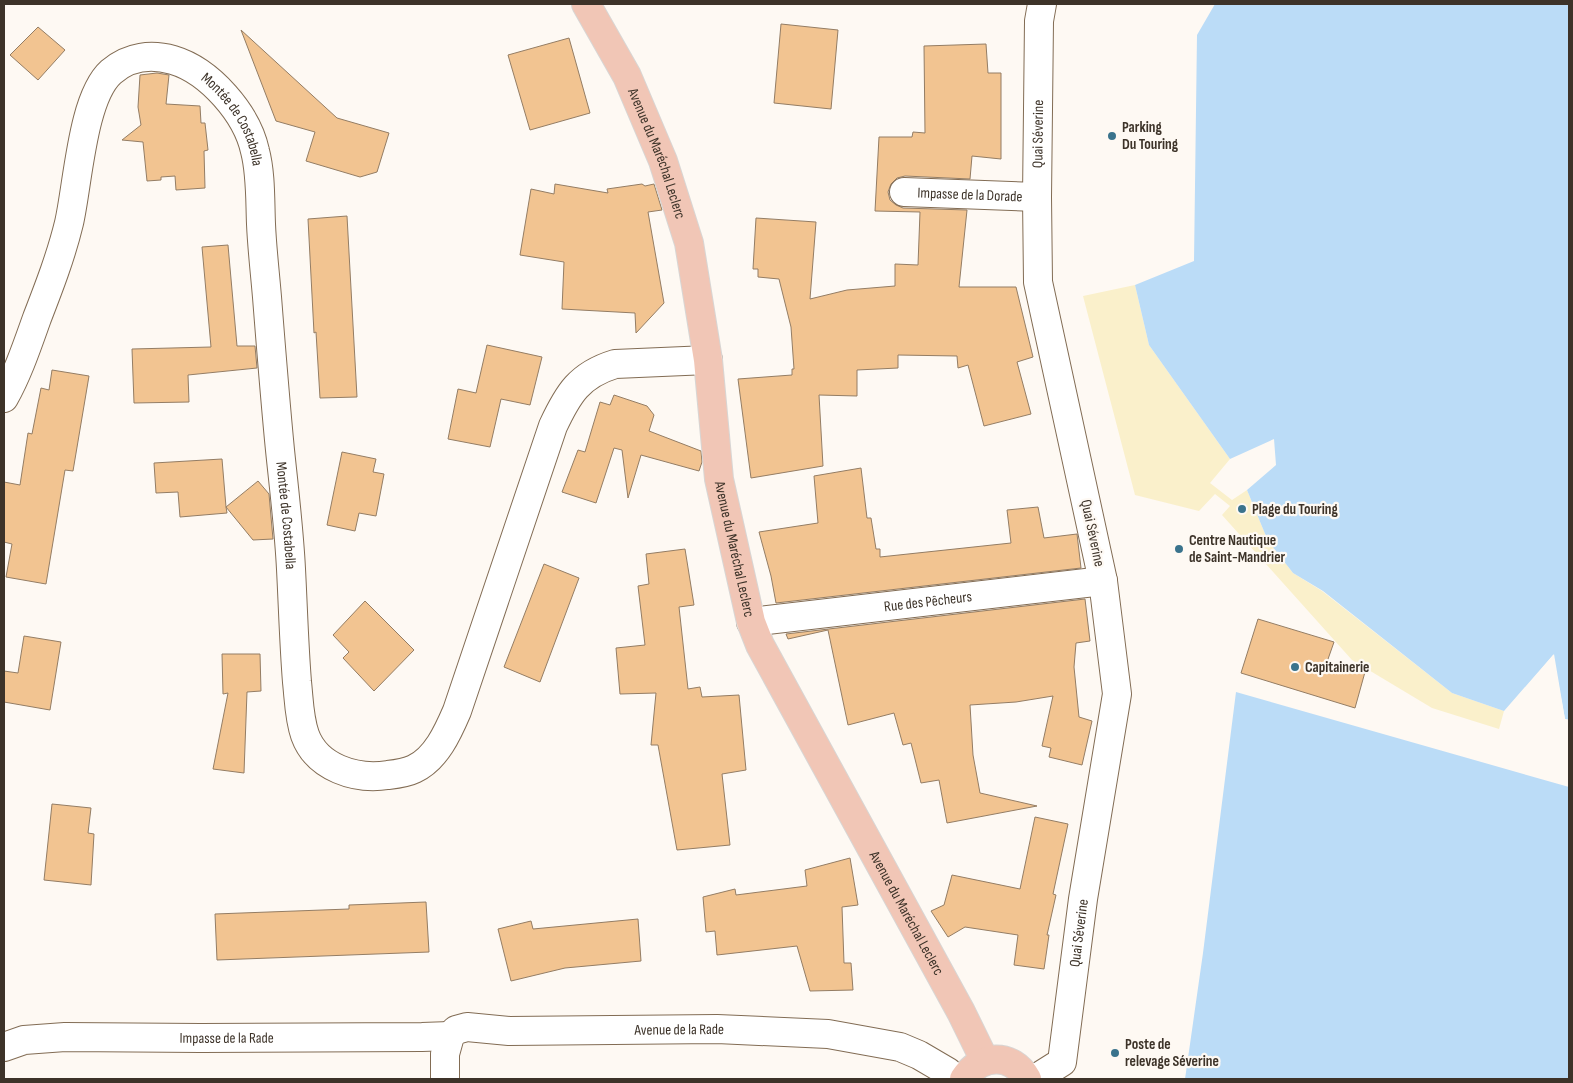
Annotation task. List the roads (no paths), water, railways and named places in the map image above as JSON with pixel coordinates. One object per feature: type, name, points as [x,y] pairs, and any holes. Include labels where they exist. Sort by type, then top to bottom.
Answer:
[{"type":"main road","name":"Avenue du Maréchal Leclerc","points":[[586,4],[627,76],[663,161],[689,243],[708,360],[719,480],[751,622],[760,645],[961,1012],[985,1061]]},
{"type":"main road","points":[[956,1075],[985,1061],[996,1059],[1007,1061],[1016,1066],[1027,1079]]},
{"type":"street","name":"Quai Séverine","points":[[1035,1079],[1061,1070],[1083,899],[1117,694],[1103,581],[1038,282],[1039,22],[1042,4]]},
{"type":"street","name":"Montée de Costabella","points":[[4,398],[15,378],[58,258],[68,224],[89,113],[97,90],[108,74],[120,64],[140,57],[160,57],[181,63],[202,75],[239,113],[255,150],[259,180],[261,228],[277,423],[291,564],[295,659],[300,710],[306,736],[314,750],[324,761],[344,771],[363,776],[380,776],[415,769],[440,745],[449,728],[457,711],[553,426],[564,401],[573,389],[590,374],[615,364],[708,360]]},
{"type":"street","name":"Impasse de la Dorade","points":[[904,192],[1037,197]]},
{"type":"street","name":"Rue des Pêcheurs","points":[[751,622],[1103,581]]},
{"type":"street","name":"Avenue de la Rade","points":[[450,1036],[456,1030],[467,1027],[509,1031],[717,1030],[828,1034],[900,1047],[956,1075]]},
{"type":"street","name":"Impasse de la Rade","points":[[4,1047],[24,1040],[65,1037],[450,1036]]},
{"type":"street","points":[[445,1079],[445,1054],[450,1036]]},
{"type":"water","points":[[1215,4],[1569,4],[1569,720],[1565,719],[1553,655],[1504,711],[1452,693],[1323,591],[1293,573],[1268,541],[1247,490],[1276,465],[1274,439],[1230,459],[1149,345],[1135,285],[1194,261],[1197,35]]},
{"type":"water","points":[[1236,692],[1569,787],[1569,1079],[1185,1079]]},
{"type":"place","name":"Parking Du Touring","points":[[1112,136]]},
{"type":"place","name":"Plage du Touring","points":[[1242,509]]},
{"type":"place","name":"Centre Nautique de Saint-Mandrier","points":[[1179,549]]},
{"type":"place","name":"Capitainerie","points":[[1295,667]]},
{"type":"place","name":"Poste de relevage Séverine","points":[[1115,1053]]}]
